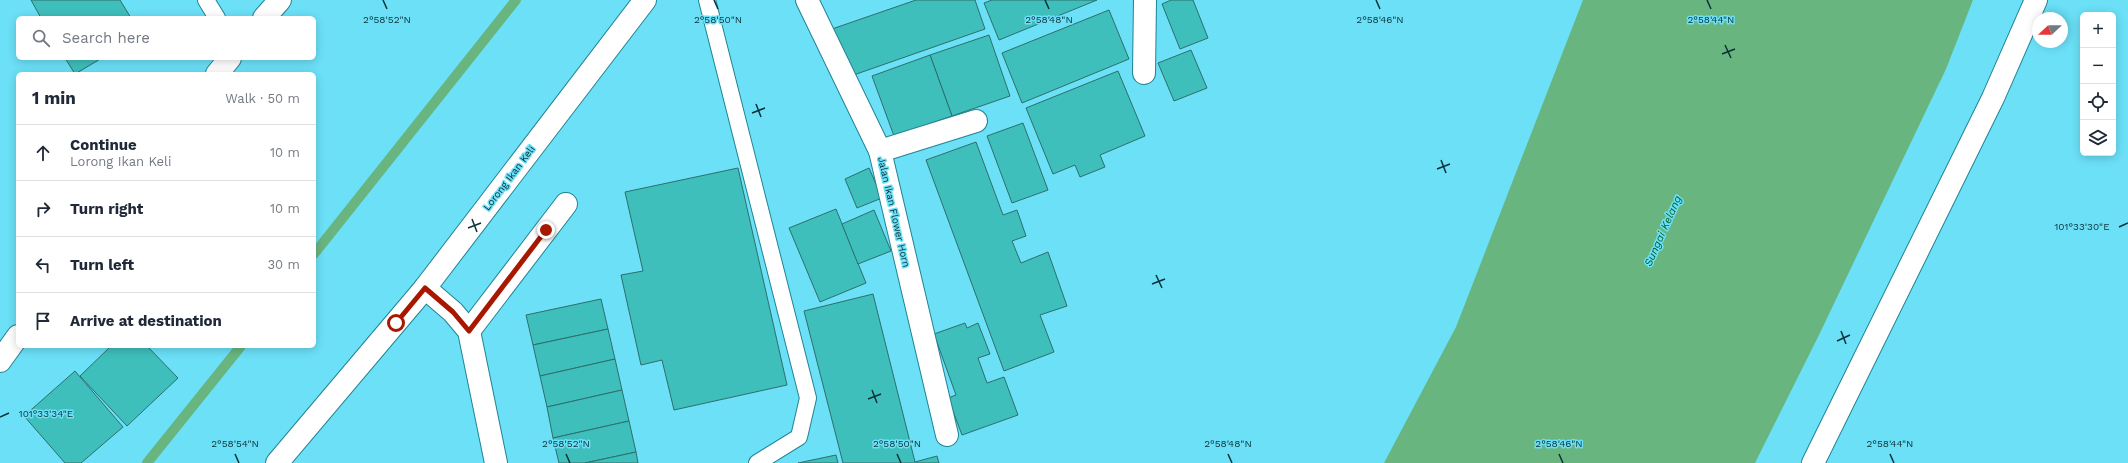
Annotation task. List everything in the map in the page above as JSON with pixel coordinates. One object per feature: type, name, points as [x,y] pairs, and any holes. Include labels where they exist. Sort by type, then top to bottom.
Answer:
[{"type":"street","points":[[266,16],[280,0]]},
{"type":"street","name":"Lorong Ikan Keli","points":[[277,463],[425,288],[645,0]]},
{"type":"street","name":"Jalan Ikan Flower Horn","points":[[807,0],[880,151],[947,435]]},
{"type":"street","points":[[1144,73],[1145,0]]},
{"type":"street","points":[[1813,463],[1993,98],[2036,0]]},
{"type":"street","points":[[219,72],[228,60]]},
{"type":"street","points":[[880,151],[976,121]]},
{"type":"street","points":[[469,331],[566,204]]},
{"type":"street","points":[[425,288],[453,312],[469,331],[496,463]]},
{"type":"street","points":[[0,361],[16,339]]},
{"type":"lane","points":[[206,0],[216,16]]},
{"type":"lane","points":[[707,0],[808,398],[799,437],[757,463]]},
{"type":"water","name":"Sungai Kelang","points":[[1583,0],[1973,0],[1946,69],[1819,335],[1755,463],[1384,463],[1456,327]]},
{"type":"building","points":[[31,0],[120,0],[130,16],[40,16]]},
{"type":"building","points":[[916,0],[975,0],[985,29],[848,77],[832,29]]},
{"type":"building","points":[[992,0],[1097,0],[999,40],[984,3]]},
{"type":"building","points":[[1171,0],[1193,0],[1208,38],[1180,49],[1162,4]]},
{"type":"building","points":[[1109,10],[1129,59],[1022,103],[1002,53]]},
{"type":"building","points":[[989,35],[1010,96],[952,116],[930,55]]},
{"type":"building","points":[[1191,50],[1207,88],[1174,101],[1158,63]]},
{"type":"building","points":[[930,55],[952,116],[894,136],[872,76]]},
{"type":"building","points":[[66,60],[99,60],[78,72],[74,72]]},
{"type":"building","points":[[1118,71],[1145,136],[1100,155],[1105,167],[1080,177],[1075,165],[1053,174],[1026,108]]},
{"type":"building","points":[[1023,123],[1048,190],[1012,203],[987,136]]},
{"type":"building","points":[[976,142],[1003,215],[1017,210],[1026,236],[1012,241],[1021,263],[1048,252],[1067,306],[1040,315],[1054,352],[1004,371],[926,160]]},
{"type":"building","points":[[738,168],[787,385],[674,410],[662,360],[641,365],[621,275],[643,271],[625,192]]},
{"type":"building","points":[[869,168],[882,198],[857,208],[845,179]]},
{"type":"building","points":[[836,209],[866,283],[820,302],[789,228]]},
{"type":"building","points":[[874,210],[891,251],[858,264],[842,224]]},
{"type":"building","points":[[873,294],[915,462],[937,456],[939,463],[843,463],[804,311]]},
{"type":"building","points":[[601,299],[608,329],[533,345],[526,315]]},
{"type":"building","points":[[965,323],[967,328],[978,323],[990,354],[978,358],[987,383],[1004,377],[1018,415],[962,435],[948,398],[956,395],[934,334]]},
{"type":"building","points":[[608,329],[615,359],[540,376],[533,345]]},
{"type":"building","points":[[109,348],[149,348],[178,378],[127,426],[80,376]]},
{"type":"building","points":[[615,359],[622,390],[547,407],[540,376]]},
{"type":"building","points":[[75,371],[123,427],[81,463],[65,463],[24,416]]},
{"type":"building","points":[[622,390],[629,421],[553,438],[547,407]]},
{"type":"building","points":[[629,421],[636,452],[585,463],[559,463],[553,438]]},
{"type":"building","points":[[636,452],[638,463],[585,463]]},
{"type":"building","points":[[836,455],[838,463],[798,463]]},
{"type":"waterway","points":[[316,251],[516,0]]},
{"type":"waterway","points":[[147,463],[239,348]]},
{"type":"route","points":[[396,323],[425,288],[453,312],[469,331],[546,230]]}]
